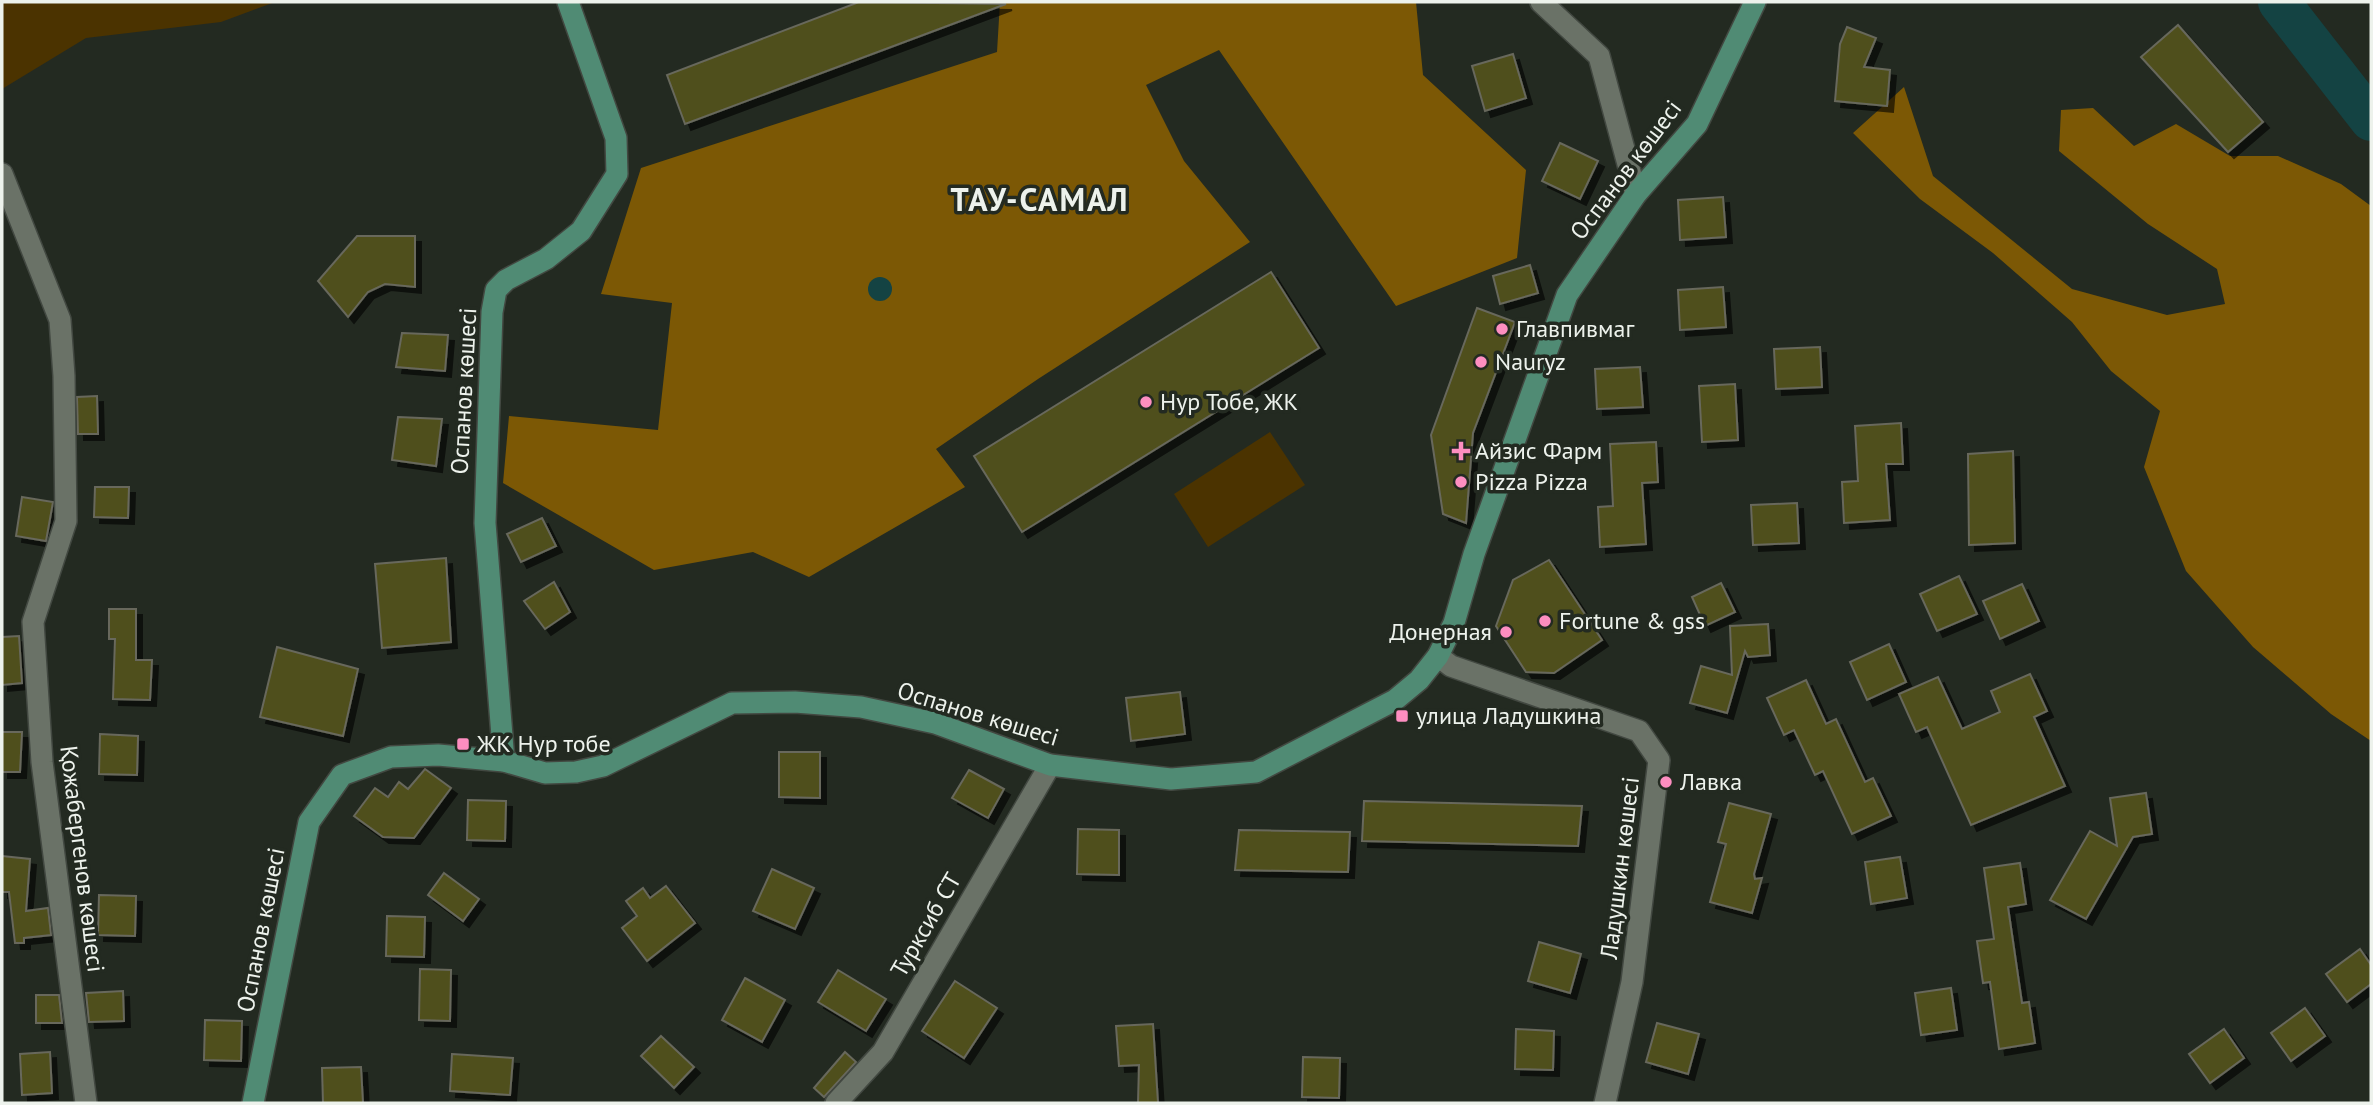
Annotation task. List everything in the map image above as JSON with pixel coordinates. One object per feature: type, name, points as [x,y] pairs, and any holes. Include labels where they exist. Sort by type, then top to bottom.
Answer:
[{"type":"street","name":"Оспанов көшесі","points":[[505,761],[485,523],[492,312],[496,290],[506,280],[546,259],[581,231],[617,174],[618,166],[616,138],[568,2]]},
{"type":"street","points":[[1541,2],[1599,56],[1636,194]]},
{"type":"street","name":"Оспанов көшесі","points":[[253,1103],[309,822],[342,775],[391,757],[438,755],[505,761],[545,773],[576,772],[603,766],[732,703],[796,702],[861,707],[935,723],[1050,765],[1171,779],[1256,772],[1395,700],[1419,680],[1438,656],[1454,623],[1474,554],[1567,296],[1636,194],[1697,124],[1755,2]]},
{"type":"street","name":"Қожабергенов көшесі","points":[[2,174],[60,320],[64,376],[66,521],[33,622],[42,762],[86,1103]]},
{"type":"street","name":"Ладушкин көшесі","points":[[1438,656],[1451,666],[1639,731],[1659,760],[1632,982],[1605,1103]]},
{"type":"street","name":"Турксиб СТ","points":[[836,1103],[883,1052],[1050,765]]},
{"type":"shaded area","points":[[2,2],[275,2],[221,22],[86,38],[2,89]]},
{"type":"shaded area","points":[[1000,2],[1416,2],[1423,75],[1526,170],[1517,258],[1396,306],[1219,50],[1146,85],[1184,161],[1250,242],[1038,379],[936,449],[965,487],[809,577],[753,552],[654,570],[503,483],[509,416],[658,430],[672,303],[601,294],[641,168],[997,52]]},
{"type":"shaded area","points":[[1904,87],[1933,176],[2072,289],[2167,315],[2225,304],[2217,269],[2148,224],[2059,151],[2061,110],[2093,108],[2134,146],[2176,124],[2230,156],[2278,156],[2341,184],[2371,206],[2371,741],[2331,714],[2253,647],[2186,571],[2144,467],[2160,411],[2111,371],[2072,322],[1993,253],[1920,199],[1853,133]]},
{"type":"shaded area","points":[[1270,432],[1305,485],[1208,547],[1174,494]]},
{"type":"water","points":[[880,277],[889,280],[892,289],[889,298],[880,301],[871,298],[868,289],[871,280]]},
{"type":"building","points":[[859,2],[1006,4],[685,124],[667,75]]},
{"type":"building","points":[[2178,25],[2263,122],[2228,152],[2141,57]]},
{"type":"building","points":[[1847,27],[1876,38],[1864,67],[1890,70],[1887,106],[1835,101],[1840,44]]},
{"type":"building","points":[[1513,54],[1526,98],[1485,111],[1472,66]]},
{"type":"building","points":[[1560,143],[1598,161],[1580,199],[1542,181]]},
{"type":"building","points":[[1723,197],[1726,237],[1680,240],[1678,200]]},
{"type":"building","points":[[357,236],[415,236],[415,287],[385,284],[368,292],[348,317],[318,281]]},
{"type":"building","points":[[1530,265],[1538,293],[1500,304],[1493,276]]},
{"type":"building","name":"Нур Тобе, ЖК","points":[[1271,272],[1319,348],[1022,532],[974,456]]},
{"type":"building","points":[[1723,287],[1726,327],[1680,330],[1678,290]]},
{"type":"building","points":[[1477,308],[1515,322],[1473,433],[1466,523],[1443,514],[1431,435]]},
{"type":"building","points":[[402,333],[448,335],[445,371],[396,367]]},
{"type":"building","points":[[1820,347],[1822,387],[1776,389],[1774,349]]},
{"type":"building","points":[[1640,367],[1643,407],[1597,409],[1595,369]]},
{"type":"building","points":[[1735,384],[1738,440],[1702,442],[1699,386]]},
{"type":"building","points":[[97,396],[98,434],[78,434],[77,397]]},
{"type":"building","points":[[398,417],[442,419],[436,466],[392,460]]},
{"type":"building","points":[[1901,423],[1903,464],[1886,464],[1890,520],[1844,523],[1842,482],[1858,481],[1855,426]]},
{"type":"building","points":[[1656,442],[1658,482],[1642,483],[1646,544],[1600,547],[1598,507],[1613,506],[1610,444]]},
{"type":"building","points":[[2013,451],[2015,543],[1969,545],[1968,454]]},
{"type":"building","points":[[95,487],[129,487],[128,518],[94,517]]},
{"type":"building","points":[[22,497],[53,502],[46,541],[16,536]]},
{"type":"building","points":[[1797,503],[1799,543],[1753,545],[1751,505]]},
{"type":"building","points":[[542,518],[556,546],[521,562],[507,534]]},
{"type":"building","points":[[446,558],[451,642],[382,648],[375,564]]},
{"type":"building","points":[[1549,560],[1602,640],[1554,673],[1526,672],[1496,626],[1513,580]]},
{"type":"building","points":[[1959,576],[1977,614],[1937,631],[1920,594]]},
{"type":"building","points":[[554,582],[570,612],[545,629],[524,601]]},
{"type":"building","points":[[1721,583],[1735,612],[1705,626],[1692,597]]},
{"type":"building","points":[[2022,584],[2039,621],[2000,639],[1983,601]]},
{"type":"building","points":[[109,609],[136,609],[136,660],[152,660],[150,700],[113,699],[115,639],[109,639]]},
{"type":"building","points":[[1768,624],[1770,655],[1748,657],[1745,651],[1727,713],[1690,703],[1701,666],[1732,675],[1730,626]]},
{"type":"building","points":[[19,636],[22,683],[2,685],[2,637]]},
{"type":"building","points":[[1889,644],[1906,682],[1867,700],[1850,662]]},
{"type":"building","points":[[277,647],[358,669],[343,736],[260,717]]},
{"type":"building","points":[[2030,674],[2047,711],[2034,717],[2065,786],[1971,825],[1927,727],[1916,732],[1899,694],[1938,677],[1962,729],[2000,712],[1991,691]]},
{"type":"building","points":[[1806,680],[1826,724],[1836,719],[1865,782],[1873,778],[1891,816],[1852,834],[1823,771],[1815,775],[1794,730],[1784,735],[1767,698]]},
{"type":"building","points":[[1180,692],[1185,734],[1131,741],[1126,698]]},
{"type":"building","points":[[2,732],[22,732],[20,772],[2,772]]},
{"type":"building","points":[[100,734],[138,736],[137,775],[99,774]]},
{"type":"building","points":[[779,752],[820,752],[820,798],[779,797]]},
{"type":"building","points":[[425,769],[451,788],[414,838],[383,837],[354,816],[375,788],[388,797],[399,782],[408,789]]},
{"type":"building","points":[[969,770],[1004,789],[988,818],[952,798]]},
{"type":"building","points":[[2146,793],[2152,834],[2133,837],[2086,919],[2050,900],[2090,831],[2117,846],[2110,798]]},
{"type":"building","points":[[468,800],[506,801],[505,841],[467,840]]},
{"type":"building","points":[[1364,801],[1582,806],[1578,846],[1362,841]]},
{"type":"building","points":[[1729,803],[1771,814],[1754,874],[1755,879],[1762,878],[1752,913],[1710,902],[1726,844],[1718,842]]},
{"type":"building","points":[[1078,829],[1119,830],[1119,875],[1077,874]]},
{"type":"building","points":[[1239,830],[1350,832],[1348,872],[1235,870]]},
{"type":"building","points":[[2,856],[30,859],[26,911],[48,908],[51,935],[24,938],[24,943],[15,943],[9,892],[2,892]]},
{"type":"building","points":[[1900,857],[1907,898],[1871,904],[1865,862]]},
{"type":"building","points":[[2020,863],[2026,904],[2008,907],[2022,1003],[2029,1002],[2035,1043],[1999,1049],[1990,982],[1983,983],[1977,941],[1994,939],[1984,868]]},
{"type":"building","points":[[772,869],[814,888],[795,929],[753,911]]},
{"type":"building","points":[[444,873],[479,899],[463,921],[428,895]]},
{"type":"building","points":[[666,886],[695,923],[647,961],[622,928],[637,916],[626,901],[643,888],[650,898]]},
{"type":"building","points":[[99,895],[136,896],[135,936],[98,935]]},
{"type":"building","points":[[387,916],[425,917],[424,957],[386,956]]},
{"type":"building","points":[[1539,942],[1581,954],[1570,993],[1528,981]]},
{"type":"building","points":[[2360,949],[2371,965],[2371,984],[2347,1002],[2326,974]]},
{"type":"building","points":[[420,969],[451,970],[450,1021],[419,1020]]},
{"type":"building","points":[[838,970],[886,999],[866,1031],[818,1002]]},
{"type":"building","points":[[745,978],[785,1000],[762,1042],[722,1020]]},
{"type":"building","points":[[955,981],[997,1008],[964,1058],[922,1031]]},
{"type":"building","points":[[1951,988],[1957,1030],[1921,1035],[1915,993]]},
{"type":"building","points":[[123,991],[124,1021],[89,1022],[86,993]]},
{"type":"building","points":[[36,995],[59,995],[62,1023],[36,1023]]},
{"type":"building","points":[[2305,1008],[2325,1036],[2291,1061],[2271,1033]]},
{"type":"building","points":[[205,1020],[242,1021],[241,1061],[204,1060]]},
{"type":"building","points":[[1657,1023],[1699,1034],[1688,1074],[1646,1062]]},
{"type":"building","points":[[1153,1024],[1158,1103],[1138,1103],[1139,1065],[1119,1066],[1116,1026]]},
{"type":"building","points":[[1516,1029],[1554,1031],[1553,1070],[1515,1069]]},
{"type":"building","points":[[2224,1029],[2244,1058],[2210,1083],[2189,1054]]},
{"type":"building","points":[[661,1036],[694,1067],[674,1088],[641,1056]]},
{"type":"building","points":[[50,1052],[52,1093],[22,1095],[20,1054]]},
{"type":"building","points":[[845,1052],[856,1062],[824,1097],[814,1088]]},
{"type":"building","points":[[452,1054],[513,1058],[510,1095],[450,1091]]},
{"type":"building","points":[[1303,1057],[1340,1058],[1339,1098],[1302,1097]]},
{"type":"building","points":[[361,1067],[363,1103],[323,1103],[322,1068]]},
{"type":"waterway","points":[[2279,2],[2371,120]]},
{"type":"place","name":"Главпивмаг","points":[[1502,329]]},
{"type":"place","name":"Nauryz","points":[[1481,362]]},
{"type":"place","name":"Нур Тобе, ЖК","points":[[1146,402]]},
{"type":"place","name":"Айзис Фарм","points":[[1461,451]]},
{"type":"place","name":"Pizza Pizza","points":[[1461,482]]},
{"type":"place","name":"Fortune & gss","points":[[1545,621]]},
{"type":"place","name":"Донерная","points":[[1506,632]]},
{"type":"place","name":"улица Ладушкина","points":[[1402,716]]},
{"type":"place","name":"ЖК Нур тобе","points":[[463,744]]},
{"type":"place","name":"Лавка","points":[[1666,782]]},
{"type":"district","name":"ТАУ-САМАЛ","points":[[1040,200]]}]
